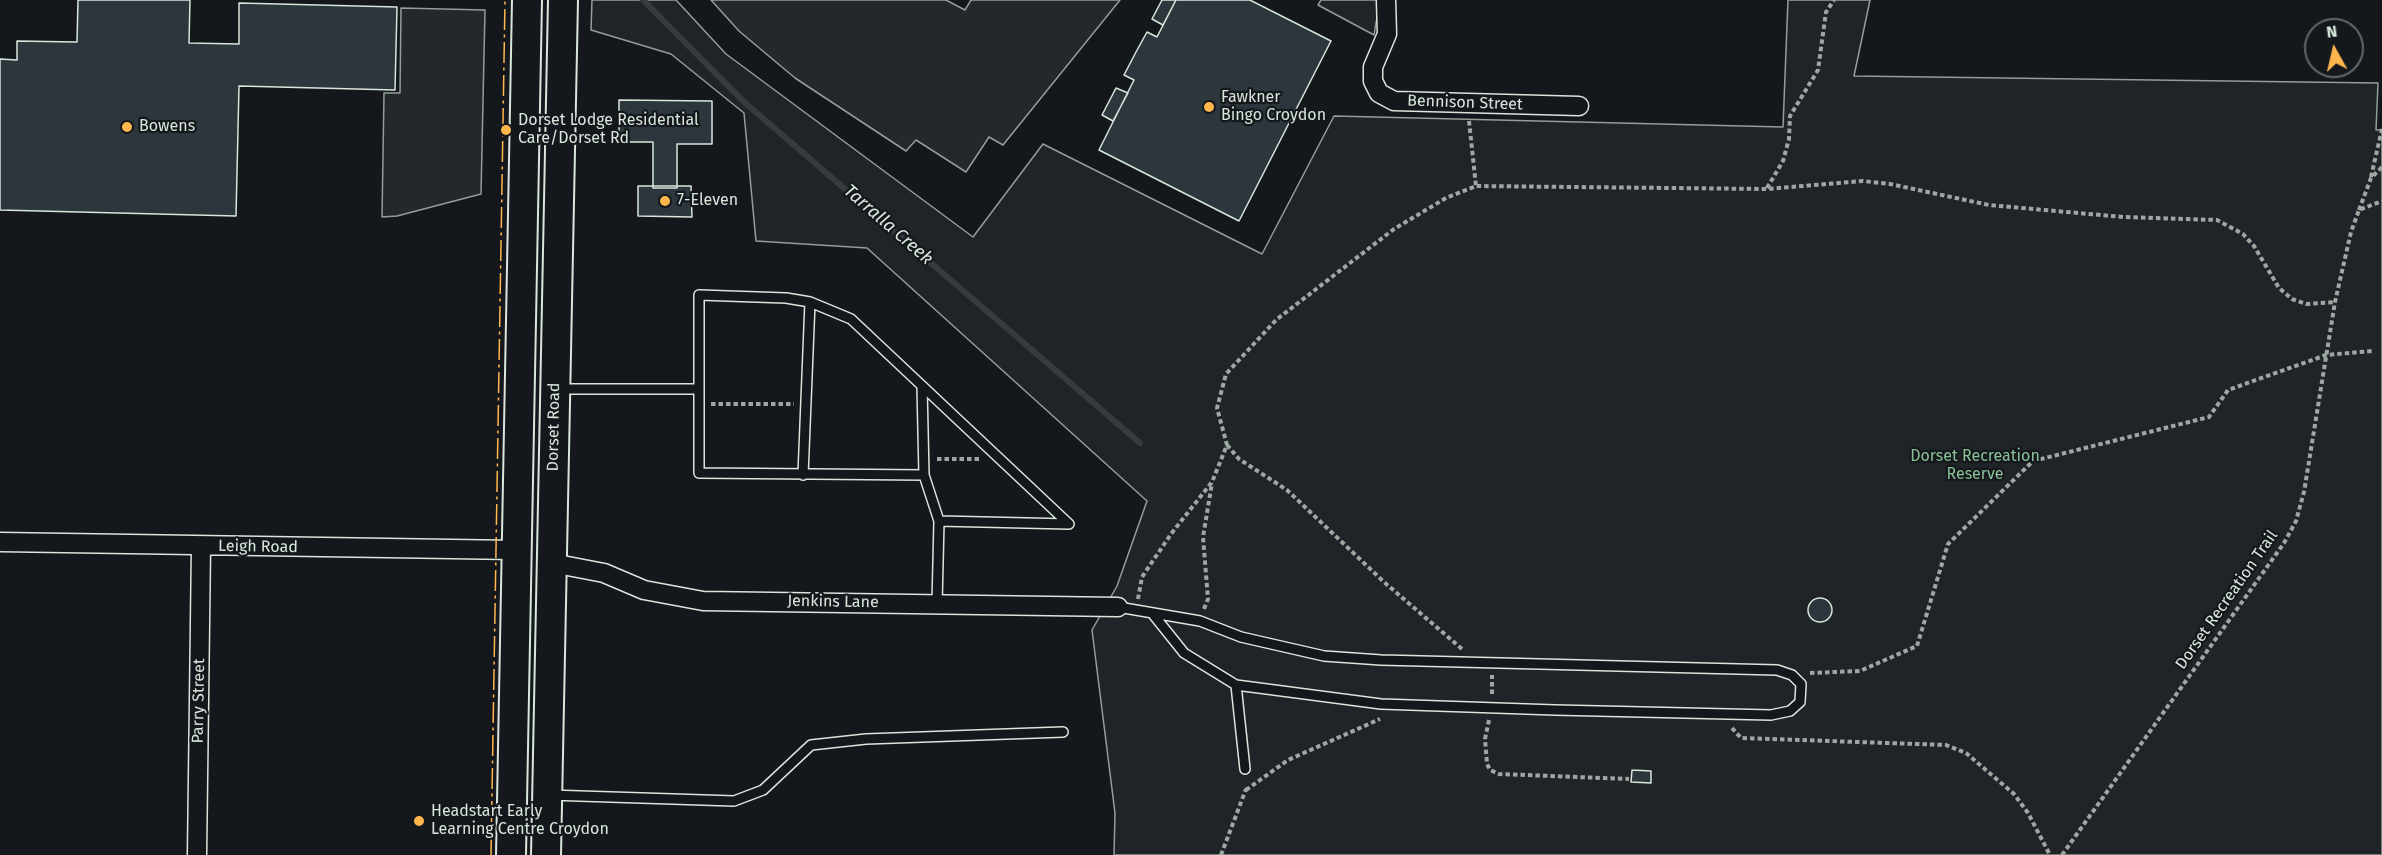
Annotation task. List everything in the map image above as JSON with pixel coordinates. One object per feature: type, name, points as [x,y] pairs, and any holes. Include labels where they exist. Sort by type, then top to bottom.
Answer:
[{"type":"main road","points":[[511,855],[528,0]]},
{"type":"main road","name":"Dorset Road","points":[[546,855],[563,0]]},
{"type":"main road","points":[[524,199],[559,201]]},
{"type":"main road","points":[[516,549],[552,563]]},
{"type":"street","name":"Bennison Street","points":[[1386,0],[1387,34],[1372,67],[1373,81],[1379,93],[1394,101],[1579,106]]},
{"type":"street","name":"Leigh Road","points":[[0,542],[516,549]]},
{"type":"street","name":"Parry Street","points":[[197,855],[201,546]]},
{"type":"street","name":"Jenkins Lane","points":[[552,563],[604,573],[644,590],[703,601],[1127,609]]},
{"type":"lane","points":[[924,475],[699,473],[699,296],[786,298],[810,302],[852,319],[1069,524],[939,522]]},
{"type":"lane","points":[[803,475],[810,302]]},
{"type":"lane","points":[[922,386],[924,475],[939,522],[937,604]]},
{"type":"lane","points":[[554,389],[698,389]]},
{"type":"lane","points":[[1127,609],[1152,613],[1200,621],[1241,637],[1324,656],[1381,660],[1777,670],[1792,675],[1801,684],[1800,702],[1790,711],[1771,715],[1492,708],[1381,704],[1236,685],[1184,653],[1152,613]]},
{"type":"lane","points":[[1236,685],[1245,769]]},
{"type":"lane","points":[[547,795],[734,801],[763,790],[812,745],[866,739],[1063,732]]},
{"type":"path","points":[[1767,189],[1783,161],[1789,139],[1790,116],[1818,70],[1826,12],[1834,0]]},
{"type":"path","points":[[1467,104],[1476,186]]},
{"type":"path","name":"Dorset Recreation Trail","points":[[2062,855],[2284,543],[2296,521],[2304,492],[2335,302],[2359,210],[2371,177],[2382,129]]},
{"type":"path","points":[[2371,177],[2382,167]]},
{"type":"path","points":[[1472,662],[1463,650],[1384,582],[1287,490],[1239,459],[1227,446],[1217,408],[1227,374],[1276,320],[1394,229],[1446,198],[1476,186],[1767,189],[1863,181],[1890,184],[1989,205],[2123,217],[2217,220],[2243,234],[2254,246],[2279,288],[2292,299],[2306,304],[2335,302]]},
{"type":"path","points":[[2359,210],[2382,201]]},
{"type":"path","points":[[1792,675],[1860,671],[1917,646],[1948,544],[2033,461],[2209,417],[2228,390],[2326,355],[2372,351]]},
{"type":"path","points":[[698,404],[805,404]]},
{"type":"path","points":[[1200,621],[1208,599],[1203,537],[1212,482],[1227,446]]},
{"type":"path","points":[[924,458],[1000,460]]},
{"type":"path","points":[[1127,609],[1142,578],[1171,534],[1212,482]]},
{"type":"path","points":[[1492,662],[1492,708],[1485,739],[1490,770],[1499,774],[1629,779]]},
{"type":"path","points":[[1221,855],[1246,790],[1288,760],[1411,705]]},
{"type":"path","points":[[1718,714],[1741,738],[1907,742],[1947,745],[1966,753],[2014,794],[2028,813],[2050,855]]},
{"type":"green space","name":"Dorset Recreation Reserve","points":[[592,0],[676,0],[726,54],[973,237],[1043,144],[1262,254],[1334,116],[1783,127],[1788,0],[1870,0],[1854,76],[2378,83],[2376,130],[2382,130],[2382,855],[1114,855],[1115,813],[1092,630],[1117,586],[1147,501],[867,248],[756,241],[744,113],[671,54],[591,30]]},
{"type":"green space","points":[[1321,0],[1377,0],[1378,11],[1374,35],[1318,5]]},
{"type":"shaded area","points":[[711,0],[946,0],[965,10],[971,0],[1120,0],[1003,145],[989,137],[966,172],[916,140],[906,151],[795,78],[739,31]]},
{"type":"shaded area","points":[[401,8],[485,10],[481,194],[397,216],[382,217],[384,93],[400,93]]},
{"type":"building","points":[[78,0],[190,0],[189,43],[239,44],[239,3],[397,7],[395,90],[239,86],[236,216],[0,210],[0,59],[17,60],[17,41],[77,42]]},
{"type":"building","points":[[1162,0],[1176,0],[1163,25],[1152,19]]},
{"type":"building","name":"Fawkner Bingo Croydon","points":[[1176,0],[1250,0],[1331,41],[1239,221],[1099,150],[1134,80],[1124,75],[1147,32],[1157,37]]},
{"type":"building","points":[[1116,88],[1128,93],[1113,121],[1102,115]]},
{"type":"building","points":[[619,100],[712,101],[712,144],[677,144],[677,188],[653,188],[653,142],[619,142]]},
{"type":"building","name":"7-Eleven","points":[[638,186],[691,186],[692,217],[638,216]]},
{"type":"building","points":[[1820,598],[1825,599],[1831,605],[1831,615],[1825,621],[1820,622],[1815,621],[1809,615],[1808,610],[1809,605],[1815,599]]},
{"type":"building","points":[[1632,770],[1651,771],[1651,783],[1631,782]]},
{"type":"waterway","name":"Tarralla Creek","points":[[643,0],[744,102],[1140,443]]},
{"type":"power","points":[[491,855],[505,0]]},
{"type":"place","name":"Fawkner Bingo Croydon","points":[[1209,107]]},
{"type":"place","name":"Bowens","points":[[127,127]]},
{"type":"place","name":"Dorset Lodge Residential Care/Dorset Rd","points":[[506,130]]},
{"type":"place","name":"7-Eleven","points":[[665,201]]},
{"type":"place","name":"Headstart Early Learning Centre Croydon","points":[[419,821]]}]
